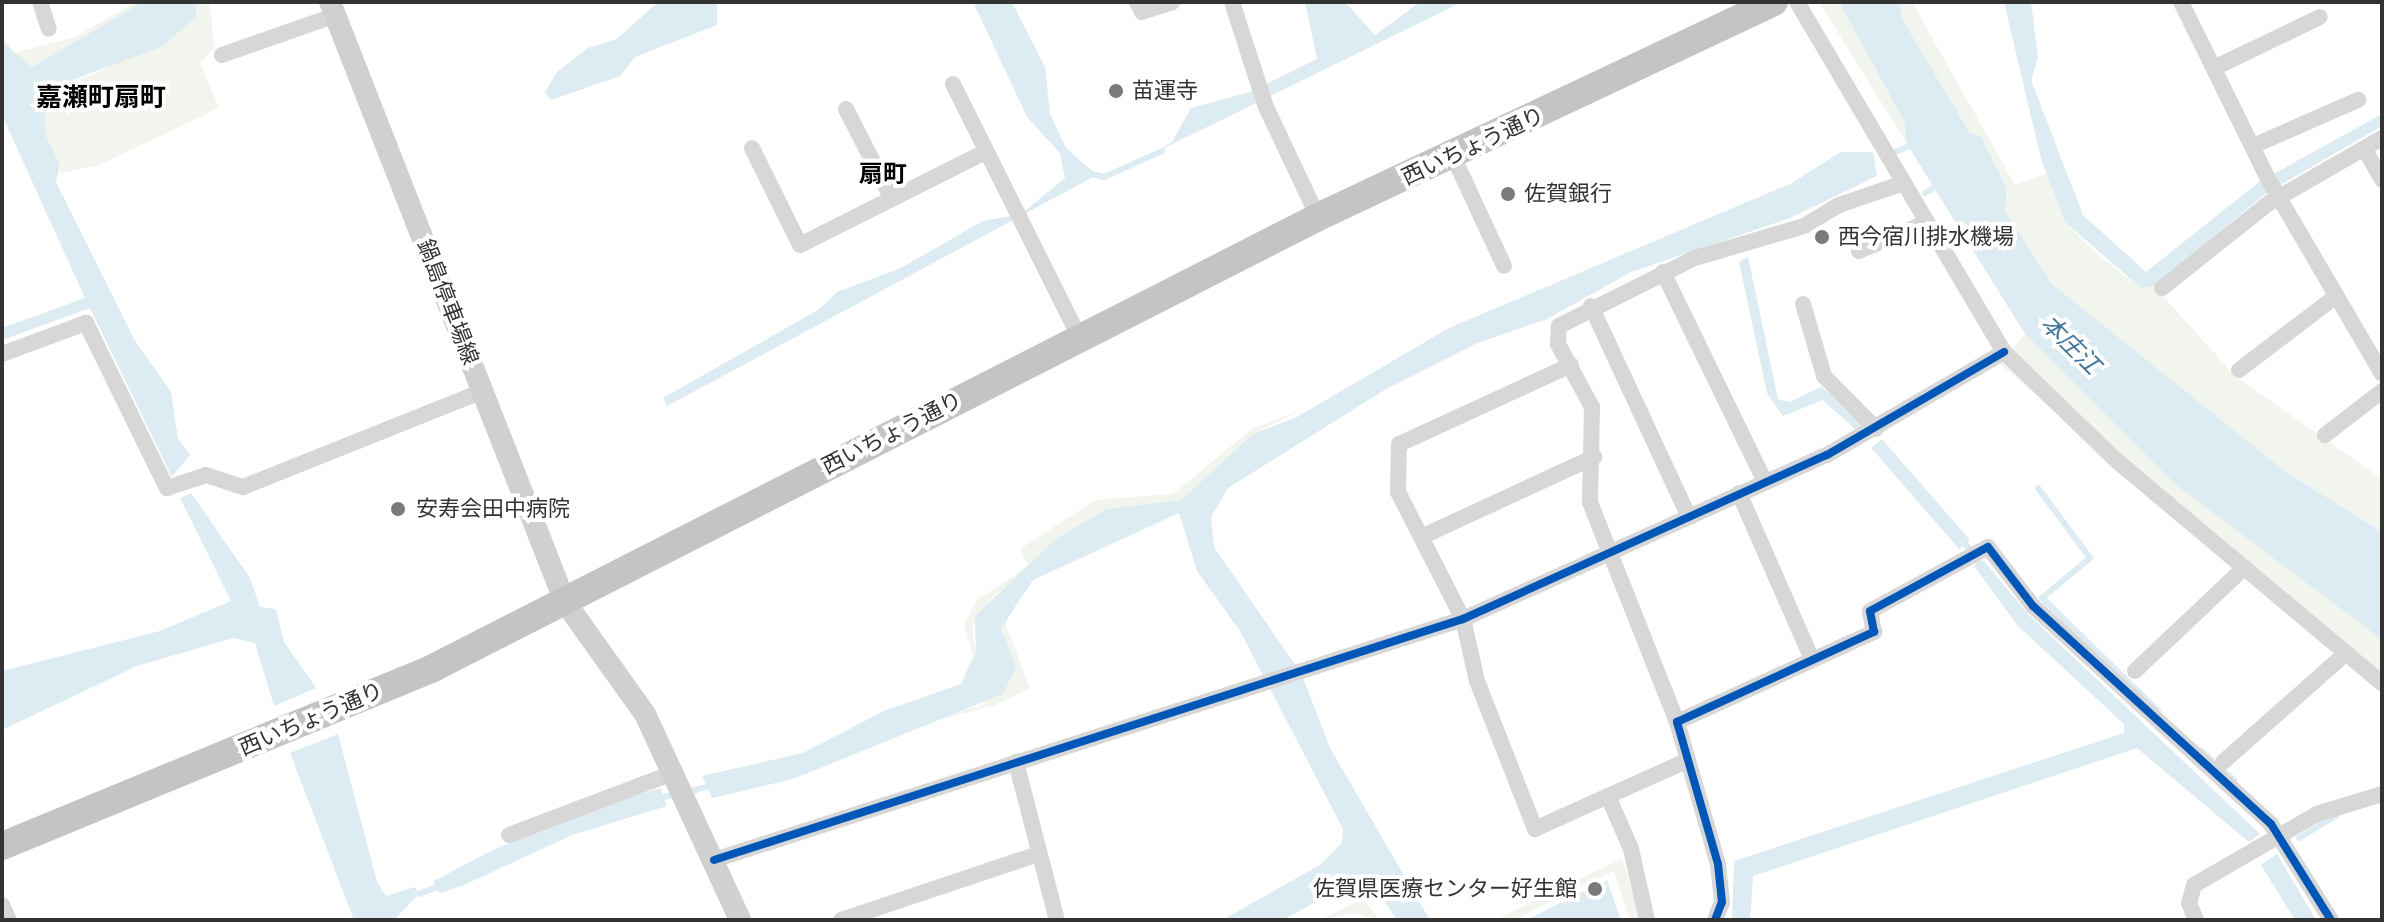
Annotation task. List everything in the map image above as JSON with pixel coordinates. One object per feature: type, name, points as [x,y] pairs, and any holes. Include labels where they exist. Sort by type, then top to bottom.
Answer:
[{"type":"highway","name":"西いちょう通り","points":[[2,846],[433,668],[1318,217],[1774,2]]},
{"type":"main road","name":"鍋島停車場線","points":[[335,6],[565,602],[676,772],[740,920]]},
{"type":"street","points":[[40,2],[49,29]]},
{"type":"street","points":[[1137,2],[1142,12],[1172,2]]},
{"type":"street","points":[[1232,2],[1266,107],[1318,217]]},
{"type":"street","points":[[1797,2],[1897,177],[2004,352],[2117,461],[2382,683]]},
{"type":"street","points":[[2181,2],[2216,67],[2267,177],[2382,374]]},
{"type":"street","points":[[222,55],[335,6]]},
{"type":"street","points":[[2216,67],[2320,17]]},
{"type":"street","points":[[953,84],[1017,219],[1079,337]]},
{"type":"street","points":[[2253,146],[2358,100]]},
{"type":"street","points":[[846,109],[892,199]]},
{"type":"street","points":[[2162,288],[2278,196],[2382,138]]},
{"type":"street","points":[[752,148],[800,245],[985,152]]},
{"type":"street","points":[[2365,150],[2382,179]]},
{"type":"street","points":[[1453,156],[1504,266]]},
{"type":"street","points":[[1715,920],[1722,902],[1718,864],[1684,762],[1677,722],[1611,548],[1590,502],[1594,457],[1592,407],[1558,344],[1559,326],[1591,306],[1663,272],[1804,226],[1897,177]]},
{"type":"street","points":[[1859,251],[1925,223]]},
{"type":"street","points":[[1663,272],[1765,482]]},
{"type":"street","points":[[2239,370],[2336,296]]},
{"type":"street","points":[[1803,304],[1824,376],[1870,433]]},
{"type":"street","points":[[1591,306],[1688,515]]},
{"type":"street","points":[[2,354],[86,323],[167,488],[206,475],[243,487],[483,391]]},
{"type":"street","points":[[714,860],[1463,619],[1611,548],[1870,433],[2004,352]]},
{"type":"street","points":[[1571,365],[1399,444],[1398,492],[1463,619],[1477,681],[1535,829],[1684,762]]},
{"type":"street","points":[[2325,435],[2382,391]]},
{"type":"street","points":[[1421,537],[1594,457]]},
{"type":"street","points":[[1739,493],[1812,659]]},
{"type":"street","points":[[1677,722],[1874,632],[1870,611],[1988,547],[2033,606],[2278,835],[2331,920]]},
{"type":"street","points":[[2135,671],[2245,567]]},
{"type":"street","points":[[2223,762],[2345,654]]},
{"type":"street","points":[[1016,762],[1057,920]]},
{"type":"street","points":[[509,835],[676,772]]},
{"type":"street","points":[[2196,920],[2189,903],[2194,885],[2278,835],[2382,794]]},
{"type":"street","points":[[1608,796],[1631,849],[1647,920]]},
{"type":"street","points":[[841,920],[1038,854]]},
{"type":"street","points":[[2,905],[9,920]]},
{"type":"shaded area","points":[[136,2],[143,2],[32,67],[10,55],[2,42],[2,36],[14,53],[75,37]]},
{"type":"shaded area","points":[[196,2],[208,2],[211,13],[214,48],[200,63],[219,108],[99,165],[61,173],[45,134],[45,90],[97,73],[196,17]]},
{"type":"shaded area","points":[[1819,2],[1839,2],[1904,121],[1907,144]]},
{"type":"shaded area","points":[[1899,2],[1912,2],[2015,185],[2049,173],[2065,222],[2097,254],[2141,288],[2154,286],[2235,376],[2382,479],[2382,532],[2286,472],[2052,284],[2005,211],[2007,189],[1981,138],[1970,133],[1902,19]]},
{"type":"shaded area","points":[[2025,334],[2177,486],[2382,640],[2382,690],[2000,364]]},
{"type":"shaded area","points":[[1299,411],[1253,434],[1181,500],[1107,509],[1053,547],[993,597],[972,628],[976,653],[961,684],[973,655],[964,624],[978,599],[1029,566],[1020,549],[1095,500],[1173,494],[1253,428]]},
{"type":"shaded area","points":[[1010,604],[1006,625],[1030,688],[996,705],[925,723],[985,704],[1006,652],[1001,628]]},
{"type":"shaded area","points":[[1622,859],[1642,920],[1630,920],[1614,871],[1514,920],[1495,920]]},
{"type":"shaded area","points":[[1363,899],[1380,920],[1355,913],[1319,920]]},
{"type":"water","points":[[143,2],[196,2],[196,17],[161,47],[45,90],[45,134],[60,165],[56,182],[134,339],[171,392],[178,439],[190,455],[172,477],[90,308],[2,340],[2,328],[85,298],[2,115],[2,42],[32,67]]},
{"type":"water","points":[[658,2],[717,2],[717,25],[635,57],[620,76],[551,100],[545,93],[556,73],[588,48],[617,39]]},
{"type":"water","points":[[973,2],[1012,2],[1045,67],[1050,114],[1066,148],[1097,175],[667,406],[663,398],[818,310],[837,292],[901,268],[983,221],[1021,214],[1065,178],[1060,153],[1027,117]]},
{"type":"water","points":[[1305,2],[1345,2],[1375,35],[1420,2],[1462,2],[1152,154],[1172,142],[1191,108],[1250,92],[1317,59]]},
{"type":"water","name":"本庄江","points":[[1839,2],[1899,2],[1902,19],[1970,133],[1981,137],[2007,189],[2005,211],[2052,284],[2286,472],[2382,532],[2382,640],[2177,486],[2025,334],[1907,144],[1904,121]]},
{"type":"water","points":[[2004,2],[2031,2],[2038,58],[2031,80],[2083,215],[2146,272],[2259,182],[2382,114],[2382,126],[2265,194],[2154,286],[2141,288],[2065,222],[2041,159]]},
{"type":"water","points":[[1841,152],[1873,152],[1877,176],[1790,218],[1631,272],[1547,319],[1475,344],[1381,392],[1228,488],[1211,517],[1214,547],[1302,675],[1330,748],[1430,920],[1397,920],[1376,889],[1352,882],[1283,920],[1222,920],[1320,865],[1342,843],[1343,829],[1240,631],[1197,571],[1179,513],[1033,580],[1001,628],[1016,667],[1003,694],[793,779],[712,798],[702,776],[803,753],[884,711],[961,684],[976,653],[975,616],[1057,538],[1107,509],[1181,500],[1253,434],[1297,417],[1449,328],[1792,183]]},
{"type":"water","points":[[1748,257],[1778,399],[1790,402],[1821,387],[1859,415],[1865,427],[1858,432],[1823,400],[1783,416],[1767,393],[1739,262]]},
{"type":"water","points":[[1882,439],[1970,540],[1959,549],[1871,448]]},
{"type":"water","points":[[191,493],[250,578],[260,607],[276,609],[284,642],[316,688],[274,706],[255,643],[233,638],[137,666],[2,730],[2,671],[160,631],[231,601],[180,498]]},
{"type":"water","points":[[1983,560],[2029,615],[2260,834],[2249,842],[2137,748],[1753,876],[1750,920],[1732,920],[1734,861],[2124,733],[2124,724],[2018,626],[1974,566]]},
{"type":"water","points":[[338,734],[377,882],[386,896],[415,887],[419,894],[394,920],[354,920],[290,753]]},
{"type":"water","points":[[661,788],[667,806],[572,835],[464,885],[440,893],[435,888],[434,881],[576,813]]},
{"type":"water","points":[[2277,854],[2316,920],[2295,920],[2261,865]]},
{"type":"water","points":[[1607,880],[1621,920],[1526,920]]},
{"type":"waterway","points":[[1888,155],[1914,144]]},
{"type":"waterway","points":[[1091,174],[1104,177],[1162,151]]},
{"type":"waterway","points":[[1925,193],[1939,185]]},
{"type":"waterway","points":[[2038,488],[2090,558],[2042,598],[2158,711]]},
{"type":"waterway","points":[[1965,543],[1979,563]]},
{"type":"waterway","points":[[2201,751],[2234,780]]},
{"type":"waterway","points":[[687,792],[707,787]]},
{"type":"waterway","points":[[664,797],[676,794]]},
{"type":"waterway","points":[[2299,838],[2337,815]]},
{"type":"waterway","points":[[419,894],[435,888]]},
{"type":"cycle path","points":[[714,860],[1463,619],[1827,455],[2004,352]]},
{"type":"cycle path","points":[[1715,920],[1722,902],[1718,864],[1677,722],[1874,632],[1870,611],[1988,547],[2033,606],[2271,824],[2331,920]]},
{"type":"place","name":"苗運寺","points":[[1116,91]]},
{"type":"place","name":"佐賀銀行","points":[[1508,194]]},
{"type":"place","name":"西今宿川排水機場","points":[[1822,237]]},
{"type":"place","name":"安寿会田中病院","points":[[398,509]]},
{"type":"place","name":"佐賀県医療センター好生館","points":[[1595,889]]},
{"type":"district","name":"嘉瀬町扇町","points":[[101,98]]},
{"type":"district","name":"扇町","points":[[883,175]]}]
